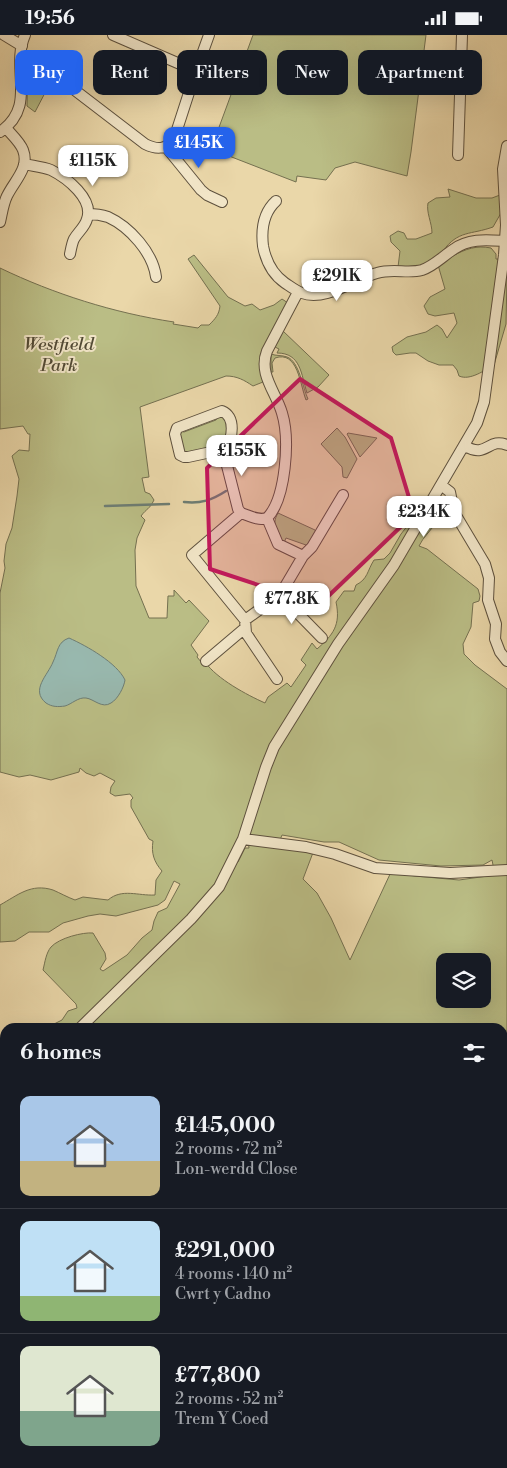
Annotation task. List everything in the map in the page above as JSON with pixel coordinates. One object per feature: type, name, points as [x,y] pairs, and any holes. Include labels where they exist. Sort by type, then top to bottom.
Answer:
[{"type":"street","points":[[4,35],[22,46]]},
{"type":"street","points":[[0,222],[6,197],[19,178],[24,164],[23,151],[3,130],[17,115],[21,99],[22,46],[25,35]]},
{"type":"street","points":[[113,35],[177,63]]},
{"type":"street","points":[[204,50],[210,35]]},
{"type":"street","points":[[458,155],[462,35]]},
{"type":"street","points":[[81,95],[145,144],[158,149],[166,147],[174,139],[188,95]]},
{"type":"street","points":[[85,1023],[213,895],[224,879],[243,839],[274,747],[338,644],[394,565],[477,423],[483,408],[505,241],[503,169],[507,146]]},
{"type":"street","points":[[166,147],[201,191],[222,202]]},
{"type":"street","points":[[24,164],[50,170],[81,192],[87,204],[88,213],[85,224],[75,238],[70,254]]},
{"type":"street","points":[[276,201],[269,208],[262,239],[270,269],[275,276],[298,292],[308,295],[320,295],[383,271],[423,269],[436,263],[454,248],[467,242],[480,240],[505,241]]},
{"type":"street","points":[[88,213],[109,218],[126,229],[141,245],[151,260],[156,277]]},
{"type":"street","points":[[223,450],[238,509],[241,513],[256,519],[266,518],[275,507],[281,492],[284,473],[285,429],[282,412],[265,375],[264,361],[266,351],[298,292]]},
{"type":"street","points":[[222,411],[226,413],[232,431],[230,442],[223,450],[184,457],[178,452],[175,434],[177,428],[222,411]]},
{"type":"street","points":[[464,446],[478,451],[486,449],[494,443],[500,442],[507,445]]},
{"type":"street","points":[[441,485],[450,492],[454,512],[485,564],[489,578],[488,600],[496,624],[495,639],[507,661]]},
{"type":"street","points":[[206,661],[245,624],[280,595],[343,495]]},
{"type":"street","points":[[241,513],[192,555],[245,624],[246,633],[277,679]]},
{"type":"street","points":[[266,518],[278,544],[303,556]]},
{"type":"street","points":[[280,595],[322,638]]},
{"type":"street","points":[[243,839],[306,847],[335,854],[375,869],[450,873],[507,870]]},
{"type":"highlighted area","points":[[300,379],[391,438],[414,514],[319,605],[210,569],[207,468]]},
{"type":"green space","points":[[253,35],[426,35],[424,50],[358,50],[358,95],[418,95],[407,176],[355,162],[335,168],[326,180],[297,176],[296,182],[211,149],[231,95],[267,95],[267,50],[247,50]]},
{"type":"green space","points":[[27,95],[44,95],[35,112],[27,106]]},
{"type":"green space","points":[[448,189],[476,198],[492,198],[500,195],[501,213],[493,227],[460,236],[443,251],[453,256],[471,248],[491,248],[496,254],[496,259],[499,259],[500,272],[507,274],[506,324],[494,365],[468,377],[459,376],[453,365],[439,365],[428,361],[416,353],[396,355],[392,347],[407,337],[426,332],[437,325],[442,329],[447,338],[457,323],[454,313],[435,316],[428,314],[424,306],[430,297],[445,289],[438,265],[398,267],[400,251],[391,242],[390,236],[398,231],[404,233],[407,239],[416,239],[432,233],[428,203],[436,198],[450,197]]},
{"type":"green space","name":"Westfield Park","points":[[194,255],[228,297],[245,306],[252,304],[260,310],[274,305],[282,299],[288,303],[261,355],[260,366],[263,382],[253,386],[240,379],[226,376],[140,407],[149,477],[142,478],[145,492],[150,494],[154,500],[141,516],[145,520],[137,538],[135,550],[136,586],[149,618],[167,618],[168,596],[174,596],[174,590],[186,603],[189,600],[209,621],[191,645],[198,655],[197,657],[202,663],[205,662],[217,674],[241,691],[265,703],[268,697],[287,683],[291,687],[306,665],[301,660],[312,643],[317,649],[331,634],[337,617],[336,602],[344,591],[354,591],[356,585],[365,577],[374,560],[384,559],[390,553],[401,534],[422,510],[434,503],[444,509],[441,521],[436,522],[419,546],[427,549],[478,589],[479,601],[473,603],[471,627],[463,644],[464,654],[475,665],[507,689],[507,1023],[56,1023],[62,1020],[68,1011],[77,1008],[76,1004],[43,970],[51,947],[71,936],[93,933],[105,953],[106,959],[100,969],[103,971],[127,955],[152,930],[158,912],[167,908],[180,884],[174,881],[165,900],[158,905],[116,916],[100,914],[88,916],[63,923],[49,932],[29,932],[15,941],[0,942],[0,905],[25,891],[45,888],[75,900],[83,897],[108,900],[113,896],[125,893],[155,895],[156,880],[162,871],[154,857],[153,841],[149,839],[131,807],[131,800],[133,798],[130,794],[115,796],[110,793],[115,781],[100,773],[94,776],[80,768],[79,772],[51,780],[30,775],[19,777],[0,772],[0,593],[5,568],[6,544],[12,528],[19,479],[12,456],[19,450],[29,451],[30,434],[28,434],[23,426],[0,429],[0,268],[63,294],[107,308],[174,322],[173,324],[198,328],[201,325],[209,325],[219,312],[220,306],[188,259]],"holes":[[[245,820],[249,848],[245,848],[238,862],[236,861],[222,880]],[[282,835],[324,842],[339,842],[379,860],[441,866],[483,865],[492,860],[495,875],[459,880],[391,872],[350,960],[331,918],[317,893],[303,879],[314,850],[280,840]]]},
{"type":"green space","points":[[283,331],[329,375],[318,387],[307,393],[299,366],[291,357],[277,353],[279,349],[275,347]]},
{"type":"green space","points":[[271,354],[287,357],[295,364],[308,399],[306,400],[297,370],[289,359],[283,357],[275,358],[272,363],[273,372],[271,372]]},
{"type":"green space","points":[[218,416],[224,416],[229,430],[224,445],[184,453],[179,435],[180,431],[184,432],[216,420]]},
{"type":"green space","points":[[337,428],[345,437],[357,459],[347,478],[343,477],[342,467],[321,444]]},
{"type":"green space","points":[[348,433],[377,438],[360,457]]},
{"type":"green space","points":[[278,513],[315,530],[316,532],[304,550],[306,545],[286,538],[284,543],[282,543],[275,525]]},
{"type":"water","points":[[69,638],[109,661],[125,680],[118,696],[108,705],[83,698],[65,706],[57,707],[46,703],[42,698],[40,688],[42,683],[60,645]]},
{"type":"waterway","points":[[184,502],[206,501],[226,491]]},
{"type":"waterway","points":[[105,506],[169,504]]}]
